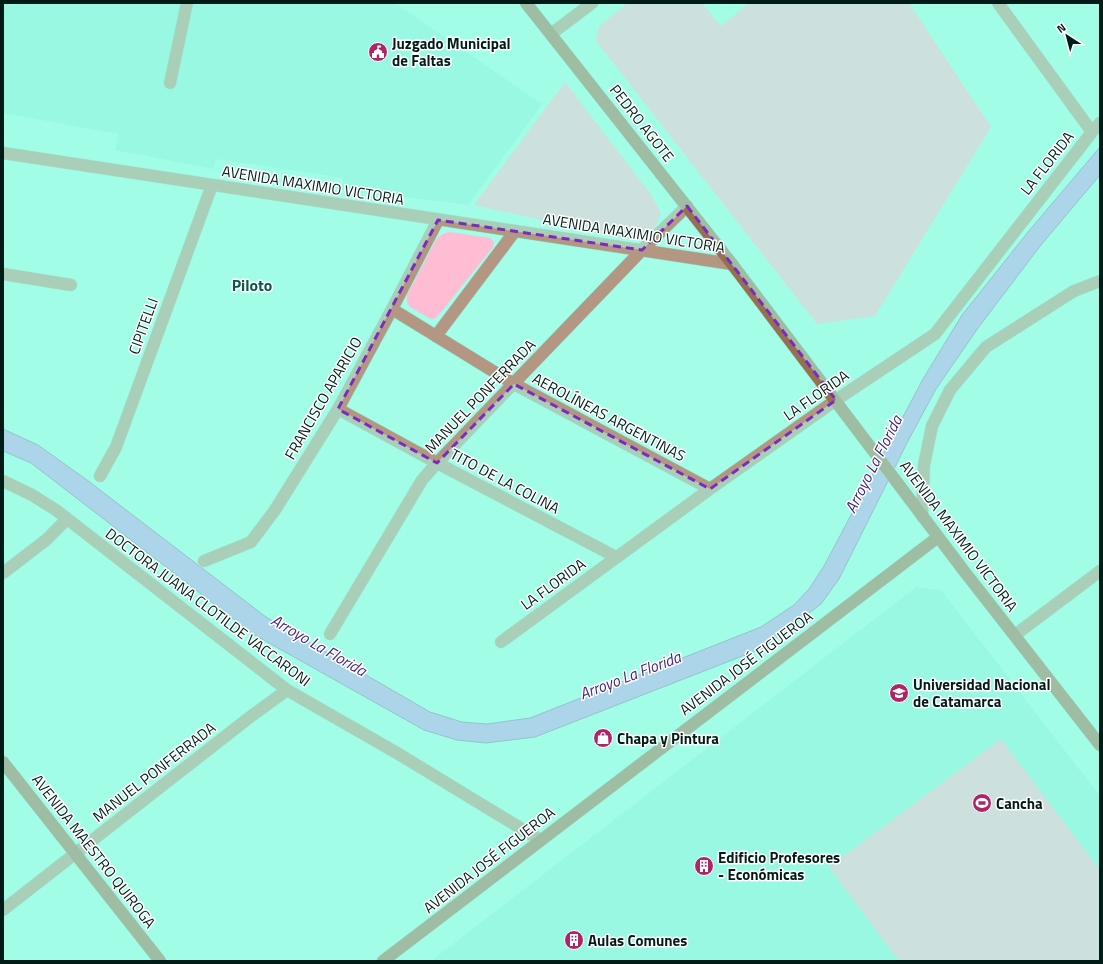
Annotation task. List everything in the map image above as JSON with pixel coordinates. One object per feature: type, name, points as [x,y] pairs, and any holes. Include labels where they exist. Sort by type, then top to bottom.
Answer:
[{"type":"main road","name":"PEDRO AGOTE","points":[[526,3],[732,264]]},
{"type":"main road","name":"AVENIDA MAXIMIO VICTORIA","points":[[732,264],[938,537],[1100,745]]},
{"type":"main road","name":"AVENIDA JOSÉ FIGUEROA","points":[[383,961],[938,537]]},
{"type":"main road","name":"AVENIDA MAESTRO QUIROGA","points":[[3,762],[160,961]]},
{"type":"street","points":[[170,83],[187,3]]},
{"type":"street","points":[[551,34],[592,3]]},
{"type":"street","points":[[998,3],[1096,127]]},
{"type":"street","name":"LA FLORIDA","points":[[501,642],[710,489],[836,400],[935,334],[1096,127]]},
{"type":"street","name":"AVENIDA MAXIMIO VICTORIA","points":[[3,152],[732,264]]},
{"type":"street","name":"CIPITELLI","points":[[100,476],[116,447],[212,185]]},
{"type":"street","name":"MANUEL PONFERRADA","points":[[330,634],[422,480],[642,250],[687,206]]},
{"type":"street","name":"FRANCISCO APARICIO","points":[[204,561],[251,542],[275,510],[338,410],[438,220]]},
{"type":"street","points":[[436,336],[515,231]]},
{"type":"street","points":[[3,274],[71,285]]},
{"type":"street","points":[[922,516],[924,465],[932,426],[950,390],[986,347],[1074,290],[1100,281]]},
{"type":"street","name":"AEROLÍNEAS ARGENTINAS","points":[[392,309],[514,384],[710,489]]},
{"type":"street","name":"TITO DE LA COLINA","points":[[338,410],[437,464],[616,557]]},
{"type":"street","name":"DOCTORA JUANA CLOTILDE VACCARONI","points":[[3,481],[32,494],[56,510],[287,690],[403,757],[540,840]]},
{"type":"street","points":[[3,573],[46,540],[66,519]]},
{"type":"street","points":[[1015,636],[1100,571]]},
{"type":"street","name":"MANUEL PONFERRADA","points":[[3,910],[250,717],[287,690]]},
{"type":"highlighted area","points":[[687,206],[836,400],[710,489],[514,384],[437,463],[338,409],[438,220],[642,250]]},
{"type":"shaded area","points":[[3,3],[395,3],[542,104],[468,205],[342,189],[343,178],[216,159],[213,169],[115,150],[118,134],[3,113]]},
{"type":"shaded area","points":[[628,3],[702,3],[721,26],[749,3],[909,3],[991,127],[875,316],[817,324],[596,41],[599,26]]},
{"type":"shaded area","points":[[565,82],[652,196],[661,213],[655,228],[642,238],[626,239],[474,205]]},
{"type":"shaded area","points":[[1100,147],[1100,175],[1041,245],[978,328],[936,389],[908,441],[839,579],[821,604],[763,648],[535,737],[486,743],[457,740],[424,730],[253,634],[31,463],[3,451],[3,429],[38,445],[87,480],[266,617],[430,712],[462,722],[487,724],[530,718],[761,627],[794,605],[809,589],[824,566],[923,379],[962,315],[1028,232]]},
{"type":"shaded area","points":[[450,232],[490,238],[494,242],[493,247],[438,316],[431,319],[410,307],[407,302],[407,295],[436,240],[442,234]]},
{"type":"shaded area","name":"Universidad Nacional de Catamarca","points":[[916,587],[941,590],[1100,796],[1100,961],[431,961]]},
{"type":"shaded area","name":"Cancha","points":[[1001,739],[1100,870],[1100,961],[899,961],[829,867]]},
{"type":"place","name":"Juzgado Municipal de Faltas","points":[[378,52]]},
{"type":"place","name":"Universidad Nacional de Catamarca","points":[[899,693]]},
{"type":"place","name":"Chapa y Pintura","points":[[603,738]]},
{"type":"place","name":"Cancha","points":[[982,803]]},
{"type":"place","name":"Edificio Profesores - Económicas","points":[[704,866]]},
{"type":"place","name":"Aulas Comunes","points":[[574,940]]},
{"type":"district","name":"Piloto","points":[[252,285]]},
{"type":"water label","name":"Arroyo La Florida","points":[[873,464]]},
{"type":"water label","name":"Arroyo La Florida","points":[[319,645]]},
{"type":"water label","name":"Arroyo La Florida","points":[[630,675]]}]
